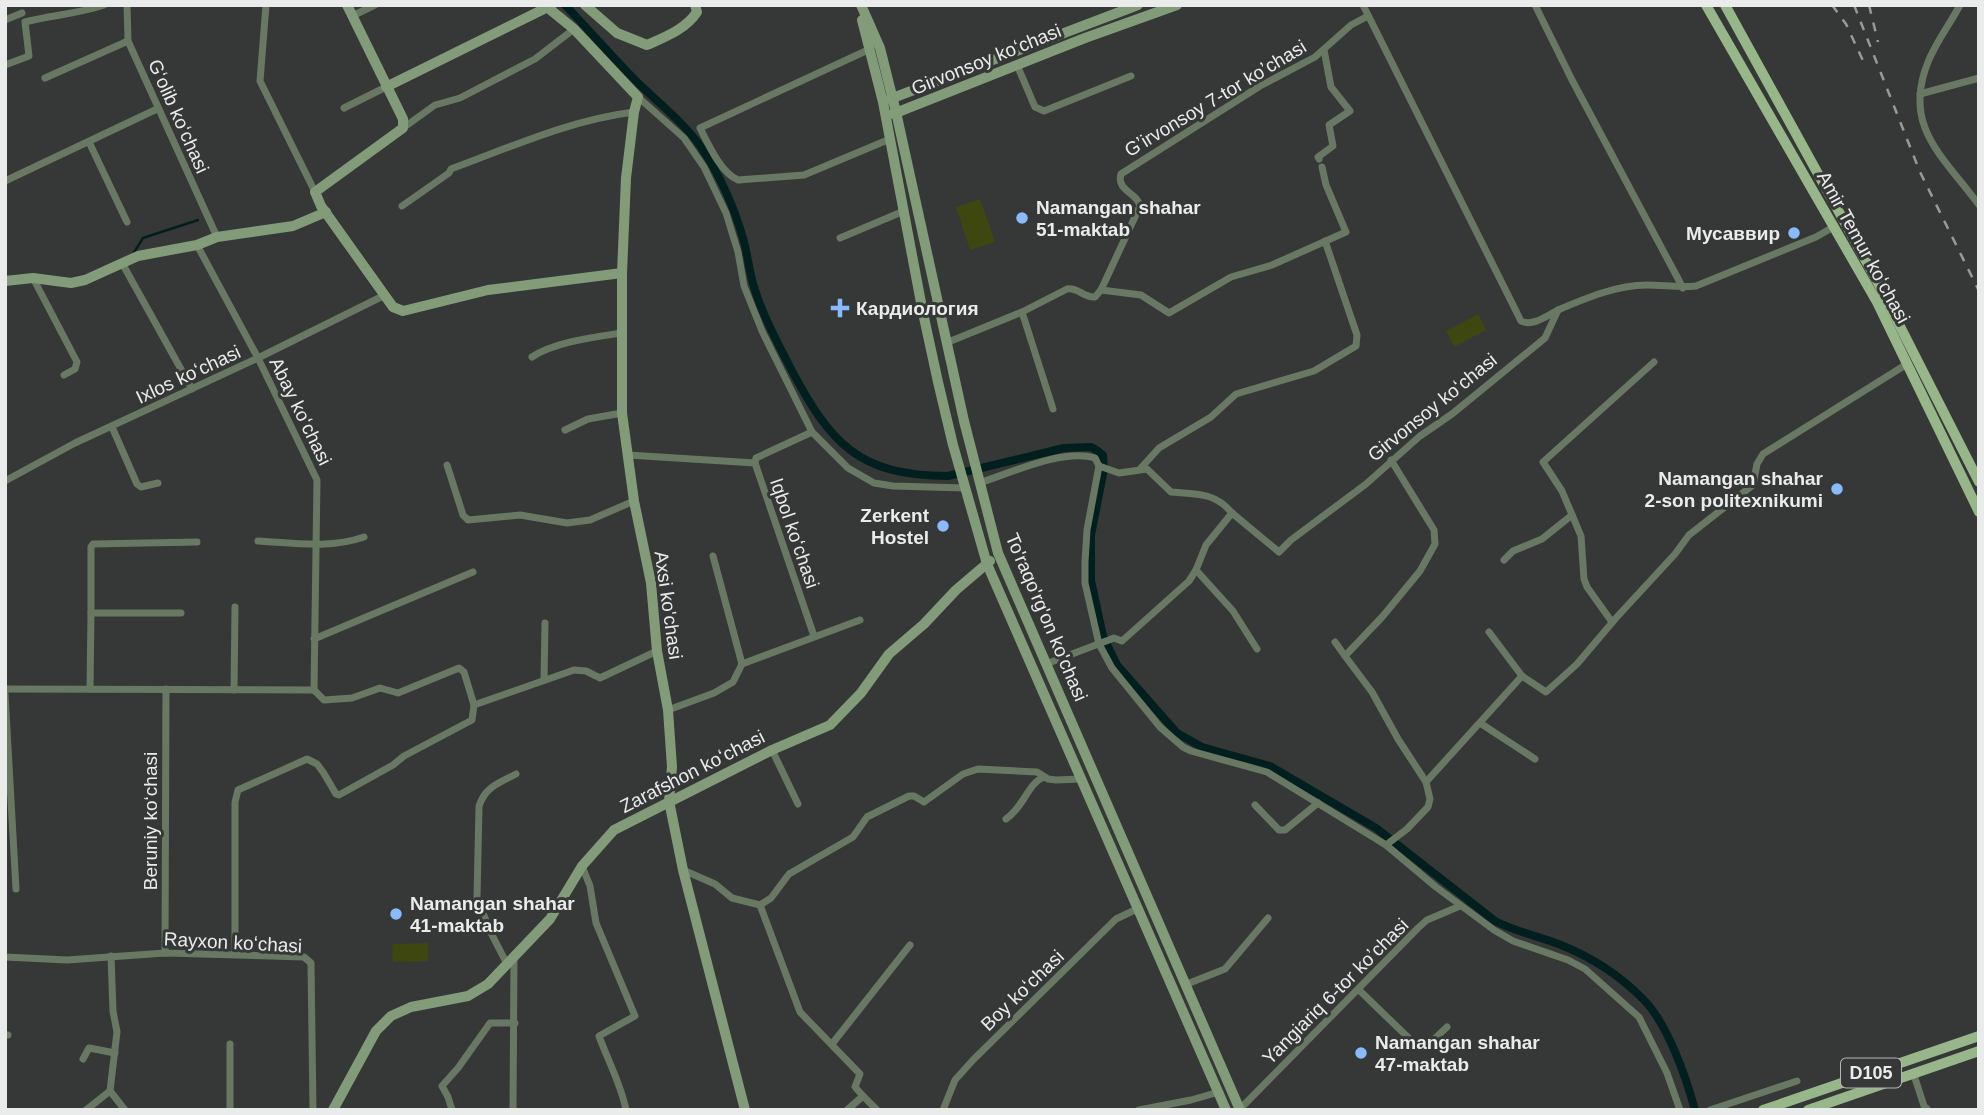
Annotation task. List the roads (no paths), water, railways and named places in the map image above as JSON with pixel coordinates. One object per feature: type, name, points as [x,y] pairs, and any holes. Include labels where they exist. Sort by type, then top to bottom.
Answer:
[{"type":"main road","name":"Amir Temur koʻchasi","points":[[1706,5],[1877,302],[1979,512]]},
{"type":"main road","name":"Amir Temur koʻchasi","points":[[1725,5],[1877,281],[1979,482]]},
{"type":"main road","points":[[1779,134],[1793,125]]},
{"type":"main road","name":"D105","points":[[1763,1110],[1979,1036]]},
{"type":"main road","name":"D105","points":[[1806,1110],[1979,1051]]},
{"type":"street","name":"Gʻolib koʻchasi","points":[[127,5],[128,41],[217,237]]},
{"type":"street","points":[[265,5],[260,81],[326,212],[393,307],[403,311],[488,290],[622,273]]},
{"type":"street","points":[[347,5],[403,119],[403,128]]},
{"type":"street","points":[[352,16],[375,5]]},
{"type":"street","points":[[585,5],[617,33],[647,45],[671,34],[694,17],[697,12],[695,5]]},
{"type":"street","points":[[859,5],[870,49],[888,100]]},
{"type":"street","points":[[859,5],[880,48],[891,114]]},
{"type":"street","name":"Girvonsoy koʻchasi","points":[[888,100],[1137,5]]},
{"type":"street","name":"Girvonsoy koʻchasi","points":[[891,114],[1177,5]]},
{"type":"street","points":[[1363,5],[1521,321],[1525,324],[1590,296],[1629,286],[1683,288],[1716,279],[1816,237],[1835,226]]},
{"type":"street","points":[[1535,5],[1683,288]]},
{"type":"street","points":[[1960,5],[1928,63],[1918,106],[1926,134],[1979,205]]},
{"type":"street","points":[[25,22],[80,13],[100,6]]},
{"type":"street","points":[[344,108],[549,6],[638,97],[684,138],[704,167],[726,213],[738,252],[744,286],[762,331],[813,432],[848,468],[874,483],[965,488]]},
{"type":"street","points":[[5,20],[21,9],[29,57],[5,65]]},
{"type":"street","name":"Gʼirvonsoy 7-tor koʼchasi","points":[[1101,289],[1140,206],[1138,199],[1121,187],[1121,174],[1232,103],[1315,57],[1351,25],[1368,16]]},
{"type":"street","points":[[315,192],[435,105],[460,98],[535,59],[574,29]]},
{"type":"street","points":[[45,78],[128,41]]},
{"type":"street","points":[[870,49],[700,128],[724,169],[738,180],[804,175],[890,139]]},
{"type":"street","points":[[946,343],[1073,288],[1093,298],[1101,289],[1141,295],[1169,313],[1231,277],[1272,265],[1347,230],[1326,186],[1318,157],[1334,146],[1329,125],[1350,111],[1331,87],[1324,50]]},
{"type":"street","points":[[1017,65],[1035,107],[1044,111],[1131,76]]},
{"type":"street","points":[[1920,94],[1979,78]]},
{"type":"street","name":"Axsi ko'chasi","points":[[638,97],[626,177],[621,332],[622,414],[634,501],[651,583],[657,651],[668,710],[672,767],[669,801],[683,870],[745,1110]]},
{"type":"street","points":[[5,181],[157,109]]},
{"type":"street","points":[[402,206],[440,180],[451,169],[552,131],[598,117],[634,112]]},
{"type":"street","name":"To'raqo'rg'on ko'chasi","points":[[891,114],[890,139],[923,313],[956,458],[987,564],[1226,1110]]},
{"type":"street","name":"To'raqo'rg'on ko'chasi","points":[[891,114],[998,553],[1240,1109]]},
{"type":"street","points":[[89,142],[127,222]]},
{"type":"street","points":[[840,238],[904,211]]},
{"type":"street","points":[[5,281],[33,278],[71,283],[85,281],[138,256],[197,245],[217,237],[283,228],[326,212]]},
{"type":"street","points":[[1140,469],[1159,448],[1211,416],[1236,394],[1314,371],[1356,346],[1357,335],[1325,241]]},
{"type":"street","name":"Abay koʻchasi","points":[[197,245],[258,358],[317,480],[314,690]]},
{"type":"street","points":[[122,263],[191,389]]},
{"type":"street","points":[[33,278],[77,362],[75,369],[64,375]]},
{"type":"street","name":"Ixlos koʻchasi","points":[[5,481],[75,443],[258,358],[385,295]]},
{"type":"street","name":"Girvonsoy koʻchasi","points":[[1232,513],[1279,552],[1545,338],[1558,310]]},
{"type":"street","points":[[1022,312],[1053,409]]},
{"type":"street","points":[[532,357],[540,352],[590,337],[621,332]]},
{"type":"street","points":[[1612,622],[1587,587],[1581,536],[1562,491],[1543,462],[1654,362]]},
{"type":"street","points":[[1489,632],[1522,676],[1546,692],[1577,664],[1689,535],[1753,485],[1757,464],[1763,454],[1907,364]]},
{"type":"street","points":[[565,429],[588,419],[622,414]]},
{"type":"street","points":[[112,427],[137,484],[141,487],[158,484]]},
{"type":"street","name":"Iqbol koʻchasi","points":[[813,432],[769,451],[756,458],[755,463],[814,636]]},
{"type":"street","points":[[628,455],[755,463]]},
{"type":"street","points":[[979,483],[1074,455],[1095,458],[1099,466],[1087,530],[1086,583],[1103,643],[1104,657],[1160,727],[1183,747],[1206,756],[1259,769],[1388,844],[1460,906],[1503,936],[1585,969],[1639,1017],[1667,1073],[1680,1110]]},
{"type":"street","points":[[1345,656],[1403,593],[1420,571],[1436,542],[1434,530],[1391,460]]},
{"type":"street","points":[[447,465],[463,515],[468,520],[520,515],[567,523],[590,520],[634,501]]},
{"type":"street","points":[[1046,664],[1114,638],[1122,641],[1175,595],[1196,570],[1206,545],[1232,513],[1216,498],[1192,491],[1171,492],[1147,469],[1128,474],[1099,466]]},
{"type":"street","points":[[1504,559],[1513,551],[1542,539],[1572,515]]},
{"type":"street","points":[[258,541],[315,545],[346,543],[364,537]]},
{"type":"street","points":[[90,689],[93,544],[197,542]]},
{"type":"street","name":"Zarafshon koʻchasi","points":[[332,1110],[376,1031],[391,1016],[411,1007],[468,996],[488,984],[550,919],[582,866],[614,830],[772,750],[830,725],[861,693],[889,654],[998,553]]},
{"type":"street","points":[[668,710],[733,682],[741,664],[713,556]]},
{"type":"street","points":[[1196,570],[1233,611],[1257,649]]},
{"type":"street","points":[[314,639],[473,572]]},
{"type":"street","points":[[234,690],[235,607]]},
{"type":"street","points":[[91,613],[181,613]]},
{"type":"street","points":[[741,664],[860,620]]},
{"type":"street","points":[[544,680],[545,623]]},
{"type":"street","points":[[1335,642],[1372,692],[1409,758],[1426,782],[1430,799],[1428,807],[1388,844]]},
{"type":"street","points":[[474,705],[580,670],[600,678],[657,651]]},
{"type":"street","points":[[5,689],[314,690],[324,699],[352,698],[380,688],[398,693],[459,668],[464,672],[474,705],[472,720],[339,795],[317,764],[307,759],[238,790],[235,802],[235,954]]},
{"type":"street","points":[[1426,782],[1522,676]]},
{"type":"street","name":"Beruniy koʻchasi","points":[[165,953],[166,689]]},
{"type":"street","points":[[5,694],[16,889]]},
{"type":"street","points":[[1480,723],[1535,759]]},
{"type":"street","points":[[772,750],[798,804]]},
{"type":"street","points":[[683,870],[715,884],[732,898],[760,905],[771,898],[789,874],[847,842],[867,817],[912,796],[924,803],[963,774],[978,769],[1037,772],[1044,777],[1064,781],[1081,779]]},
{"type":"street","points":[[507,964],[477,898],[480,806],[483,795],[490,787],[516,775]]},
{"type":"street","points":[[1006,819],[1023,802],[1035,781],[1044,777]]},
{"type":"street","points":[[1255,806],[1279,830],[1286,830],[1318,803]]},
{"type":"street","points":[[582,866],[596,923],[635,1016],[599,1036],[626,1110]]},
{"type":"street","points":[[760,905],[800,1013],[860,1073],[855,1087],[877,1110]]},
{"type":"street","name":"Yangiаriq 6-tor koʼchasi","points":[[1240,1109],[1427,920],[1460,906]]},
{"type":"street","name":"Boy koʻchasi","points":[[943,1110],[955,1080],[973,1060],[1116,919],[1139,908]]},
{"type":"street","points":[[1187,984],[1225,969],[1268,918]]},
{"type":"street","points":[[832,1044],[910,945]]},
{"type":"street","name":"Rayxon koʻchasi","points":[[5,957],[67,960],[165,953],[304,957],[311,963],[313,1110]]},
{"type":"street","points":[[513,1110],[514,955]]},
{"type":"street","points":[[86,1110],[110,1091],[117,1032],[113,1011],[111,956]]},
{"type":"street","points":[[1359,990],[1418,1047],[1427,1046],[1447,1027]]},
{"type":"street","points":[[452,1110],[442,1086],[490,1023],[515,1023]]},
{"type":"street","points":[[230,1044],[230,1110]]},
{"type":"street","points":[[83,1059],[89,1048],[116,1053]]},
{"type":"street","points":[[1912,1072],[1925,1108]]},
{"type":"street","points":[[1710,1110],[1797,1081]]},
{"type":"street","points":[[110,1091],[125,1110]]},
{"type":"street","points":[[1139,1110],[1219,1092]]},
{"type":"street","points":[[1803,1095],[1806,1110]]},
{"type":"street","points":[[847,1110],[863,1096]]},
{"type":"waterway","points":[[565,5],[629,74],[687,130],[708,157],[735,214],[745,244],[753,284],[766,320],[805,394],[834,435],[850,450],[869,462],[891,470],[948,476],[1064,448],[1091,447],[1098,451],[1103,455],[1104,469],[1091,535],[1091,580],[1103,636],[1117,665],[1177,733],[1202,747],[1270,766],[1376,828],[1495,921],[1572,950],[1614,974],[1642,998],[1660,1021],[1681,1066],[1695,1110]]},
{"type":"waterway","points":[[133,254],[143,238],[198,220]]},
{"type":"railway","points":[[1832,5],[1846,24],[1865,65]]},
{"type":"railway","points":[[1854,5],[1920,172],[1979,291]]},
{"type":"railway","points":[[1869,5],[1878,42]]},
{"type":"place","name":"Namangan shahar 51-maktab","points":[[1022,218]]},
{"type":"place","name":"Мусаввир","points":[[1794,233]]},
{"type":"place","name":"Кардиология","points":[[840,308]]},
{"type":"place","name":"Namangan shahar 2-son politexnikumi","points":[[1837,489]]},
{"type":"place","name":"Zerkent Hostel","points":[[943,526]]},
{"type":"place","name":"Namangan shahar 41-maktab","points":[[396,914]]},
{"type":"place","name":"Namangan shahar 47-maktab","points":[[1361,1053]]}]
